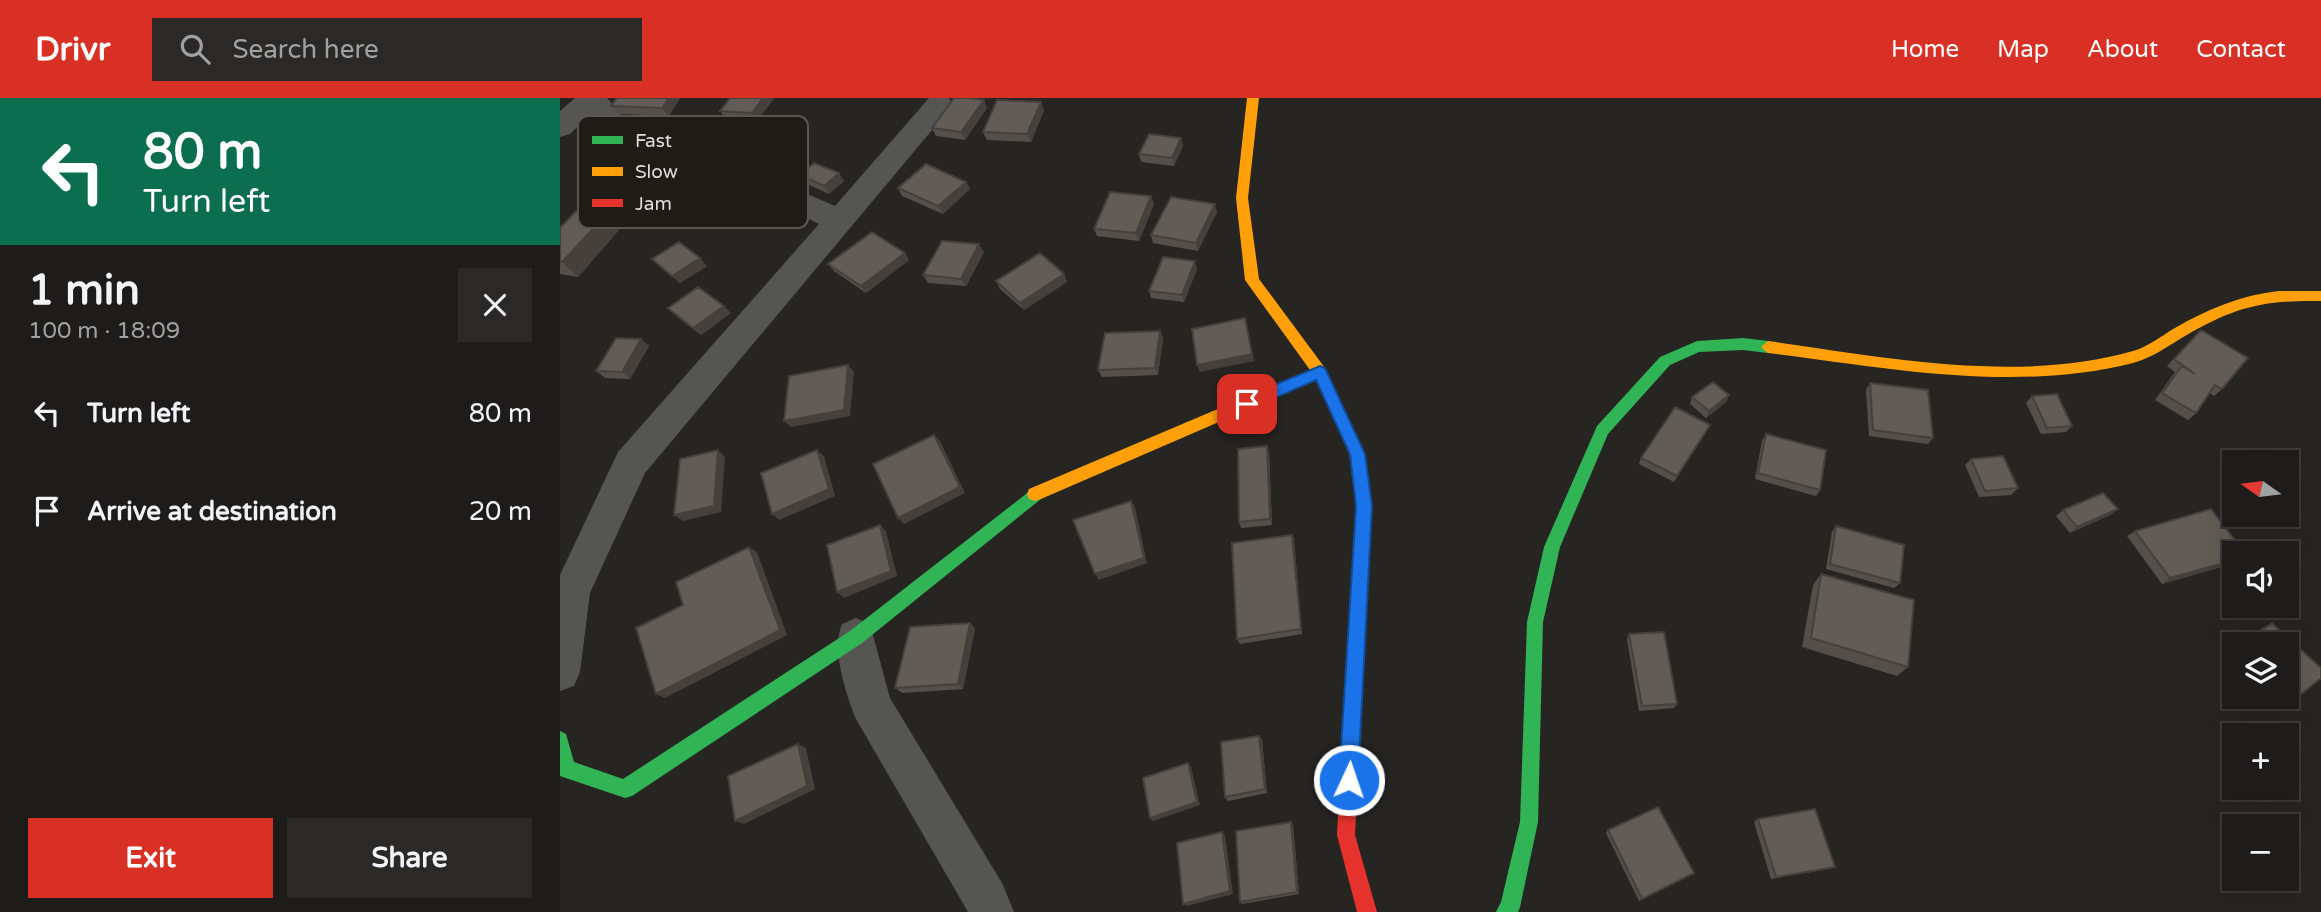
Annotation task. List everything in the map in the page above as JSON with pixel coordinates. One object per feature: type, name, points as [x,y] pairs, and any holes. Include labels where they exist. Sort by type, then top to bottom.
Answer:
[{"type":"street","points":[[560,127],[592,98],[607,116]]},
{"type":"street","points":[[1253,98],[1242,198],[1252,280],[1320,372],[1357,454],[1364,506],[1346,835],[1367,912]]},
{"type":"street","points":[[560,672],[571,593],[631,463],[939,105]]},
{"type":"street","points":[[808,206],[840,221]]},
{"type":"street","points":[[1506,912],[1529,822],[1535,622],[1552,547],[1602,430],[1665,361],[1698,347],[1743,344],[1949,370],[2075,369],[2137,356],[2228,305],[2271,294],[2321,296]]},
{"type":"street","points":[[560,740],[566,769],[625,789],[856,637],[1027,497],[1320,372]]},
{"type":"street","points":[[856,637],[871,705],[986,899],[991,912]]},
{"type":"building","points":[[617,98],[669,98],[662,108],[611,106]]},
{"type":"building","points":[[730,98],[763,98],[752,113],[720,111]]},
{"type":"building","points":[[954,98],[984,100],[961,132],[932,128]]},
{"type":"building","points":[[997,100],[1041,102],[1027,134],[983,132]]},
{"type":"building","points":[[1149,134],[1181,138],[1172,158],[1139,154]]},
{"type":"building","points":[[814,163],[839,173],[824,186],[808,179],[808,168]]},
{"type":"building","points":[[926,164],[966,182],[938,206],[898,188]]},
{"type":"building","points":[[1110,192],[1151,196],[1136,233],[1094,229]]},
{"type":"building","points":[[1171,197],[1215,204],[1196,243],[1151,235]]},
{"type":"building","points":[[576,211],[578,228],[594,228],[562,262],[560,262],[560,228]]},
{"type":"building","points":[[872,232],[905,253],[861,286],[828,264]]},
{"type":"building","points":[[942,241],[979,244],[961,279],[923,275]]},
{"type":"building","points":[[679,242],[700,258],[672,276],[652,259]]},
{"type":"building","points":[[1040,253],[1064,274],[1020,303],[996,281]]},
{"type":"building","points":[[1163,257],[1195,261],[1182,295],[1149,291]]},
{"type":"building","points":[[698,287],[724,306],[693,328],[668,308]]},
{"type":"building","points":[[1245,318],[1252,354],[1197,365],[1192,329]]},
{"type":"building","points":[[2201,330],[2248,358],[2222,389],[2215,385],[2196,413],[2162,393],[2182,366],[2195,374],[2174,359]]},
{"type":"building","points":[[1160,331],[1155,368],[1098,370],[1105,333]]},
{"type":"building","points":[[616,338],[641,339],[622,372],[596,371]]},
{"type":"building","points":[[848,365],[844,410],[784,421],[789,376]]},
{"type":"building","points":[[1713,382],[1729,395],[1709,411],[1692,397]]},
{"type":"building","points":[[1870,383],[1928,390],[1933,438],[1873,430]]},
{"type":"building","points":[[2057,394],[2072,426],[2047,428],[2032,396]]},
{"type":"building","points":[[1675,407],[1710,425],[1677,476],[1641,458]]},
{"type":"building","points":[[1766,434],[1826,450],[1820,490],[1758,473]]},
{"type":"building","points":[[934,435],[960,487],[898,518],[873,464]]},
{"type":"building","points":[[1267,446],[1270,519],[1239,522],[1238,449]]},
{"type":"building","points":[[718,450],[714,506],[674,515],[680,459]]},
{"type":"building","points":[[817,450],[829,489],[772,514],[761,473]]},
{"type":"building","points":[[2003,456],[2018,488],[1985,491],[1971,459]]},
{"type":"building","points":[[2103,493],[2118,509],[2077,527],[2063,510]]},
{"type":"building","points":[[1131,501],[1144,558],[1095,574],[1073,520]]},
{"type":"building","points":[[2211,509],[2222,527],[2236,541],[2222,541],[2222,564],[2170,578],[2135,531]]},
{"type":"building","points":[[880,525],[891,571],[837,592],[827,545]]},
{"type":"building","points":[[1836,526],[1904,545],[1900,583],[1830,564]]},
{"type":"building","points":[[1292,535],[1301,629],[1237,639],[1232,543]]},
{"type":"building","points":[[749,547],[780,630],[656,694],[636,628],[683,605],[676,582]]},
{"type":"building","points":[[1821,574],[1914,600],[1908,667],[1811,638]]},
{"type":"building","points":[[970,623],[958,684],[895,688],[910,627]]},
{"type":"building","points":[[2272,623],[2282,632],[2260,632]]},
{"type":"building","points":[[1664,632],[1677,704],[1642,706],[1629,634]]},
{"type":"building","points":[[2299,648],[2321,668],[2321,678],[2299,696]]},
{"type":"building","points":[[1259,736],[1265,789],[1225,797],[1221,742]]},
{"type":"building","points":[[798,744],[807,786],[735,821],[728,776]]},
{"type":"building","points":[[1188,763],[1197,802],[1150,818],[1143,778]]},
{"type":"building","points":[[1658,807],[1694,873],[1642,899],[1608,830]]},
{"type":"building","points":[[1815,809],[1835,867],[1776,877],[1758,819]]},
{"type":"building","points":[[1291,822],[1297,892],[1240,902],[1236,831]]},
{"type":"building","points":[[1222,832],[1230,891],[1183,904],[1177,843]]},
{"type":"traffic: fast","points":[[1506,912],[1510,907],[1529,822],[1535,622],[1552,547],[1602,430],[1665,361],[1697,347],[1743,344],[1768,347]]},
{"type":"traffic: fast","points":[[1327,388],[1357,454],[1364,506],[1349,775]]},
{"type":"traffic: fast","points":[[560,740],[566,769],[625,789],[856,637],[1035,494]]},
{"type":"traffic: slow","points":[[1253,98],[1242,198],[1252,280],[1320,372],[1327,388]]},
{"type":"traffic: slow","points":[[1768,347],[1951,369],[2043,370],[2088,366],[2139,355],[2217,312],[2247,301],[2279,296],[2321,296]]},
{"type":"traffic: slow","points":[[1035,494],[1320,372]]},
{"type":"traffic: jam","points":[[1349,775],[1346,835],[1367,912]]},
{"type":"route","points":[[1247,404],[1320,372],[1357,454],[1364,506],[1349,780]]}]
